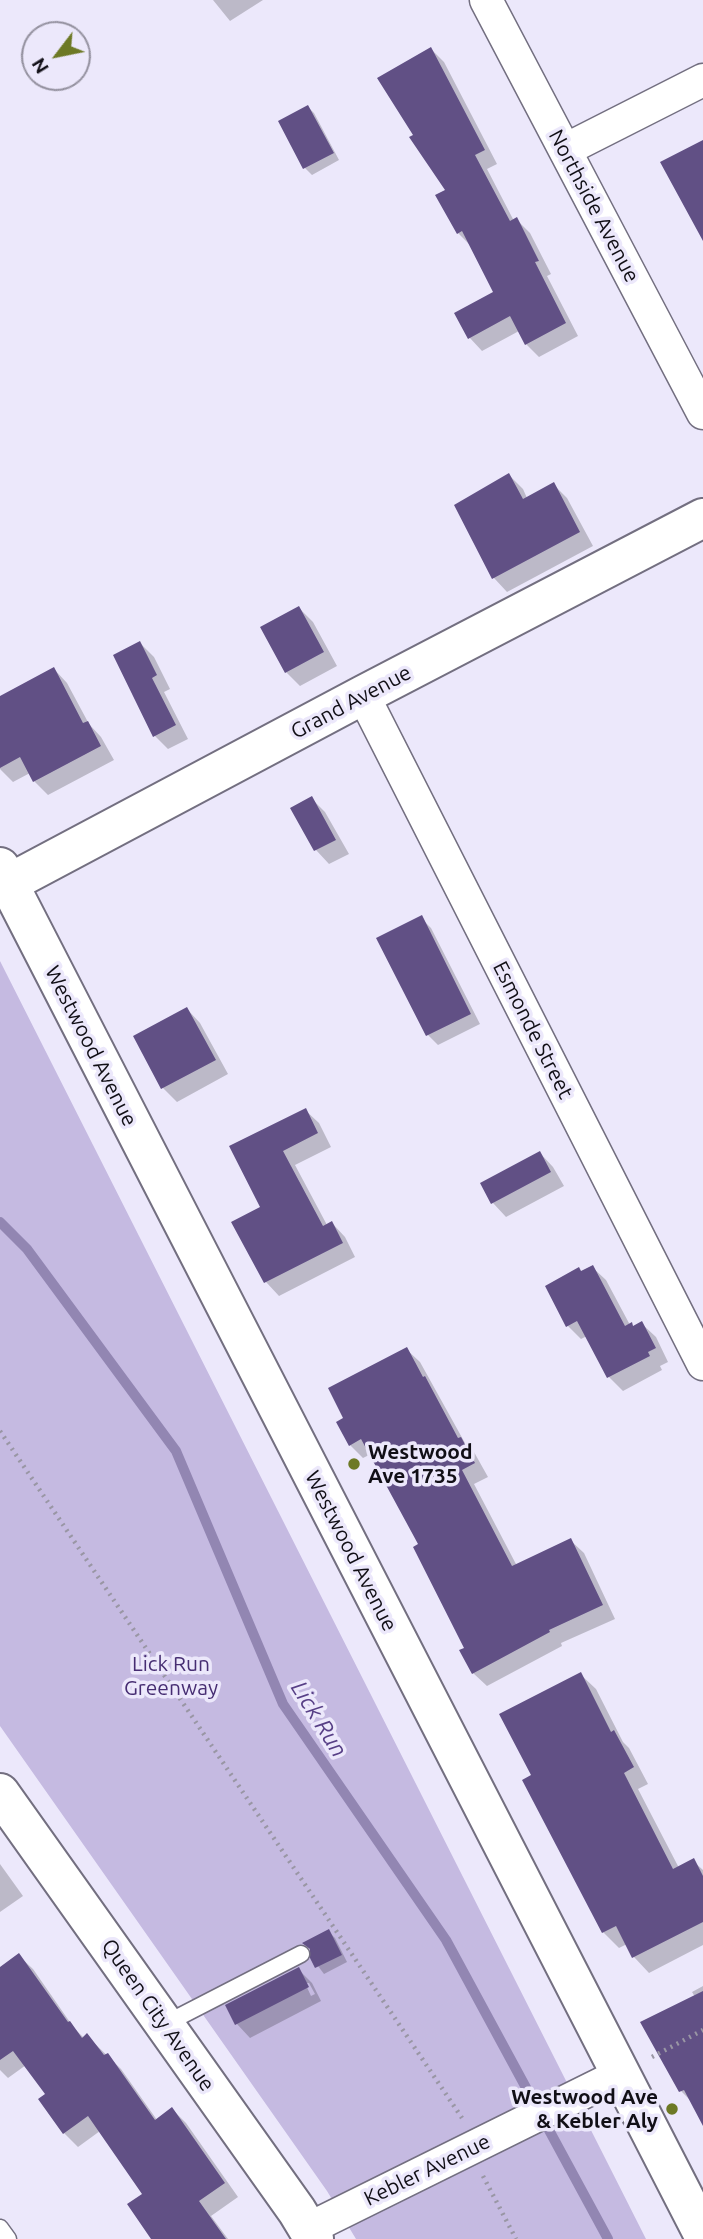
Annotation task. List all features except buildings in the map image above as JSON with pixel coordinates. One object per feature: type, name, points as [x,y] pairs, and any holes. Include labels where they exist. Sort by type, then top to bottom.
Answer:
[{"type":"main road","name":"Grand Avenue","points":[[3,879],[703,518]]},
{"type":"main road","name":"Westwood Avenue","points":[[3,879],[634,2067],[703,2234]]},
{"type":"main road","name":"Queen City Avenue","points":[[0,1793],[311,2234]]},
{"type":"street","name":"Northside Avenue","points":[[486,0],[703,413]]},
{"type":"street","points":[[565,150],[703,80]]},
{"type":"street","name":"Esmonde Street","points":[[363,695],[703,1364]]},
{"type":"street","name":"Kebler Avenue","points":[[311,2234],[509,2129],[634,2067]]},
{"type":"lane","points":[[165,2024],[301,1954]]},
{"type":"lane","points":[[0,2228],[8,2239]]},
{"type":"path","points":[[0,1430],[466,2125]]},
{"type":"path","points":[[634,2067],[703,2031]]},
{"type":"path","points":[[480,2169],[516,2239]]},
{"type":"green space","name":"Lick Run Greenway","points":[[0,961],[646,2239],[356,2239],[327,2191],[0,1726]]},
{"type":"waterway","name":"Lick Run","points":[[0,1222],[27,1249],[176,1451],[283,1704],[446,1940],[608,2239]]},
{"type":"place","name":"Westwood Ave 1735","points":[[354,1464]]},
{"type":"place","name":"Westwood Ave & Kebler Aly","points":[[672,2109]]}]
